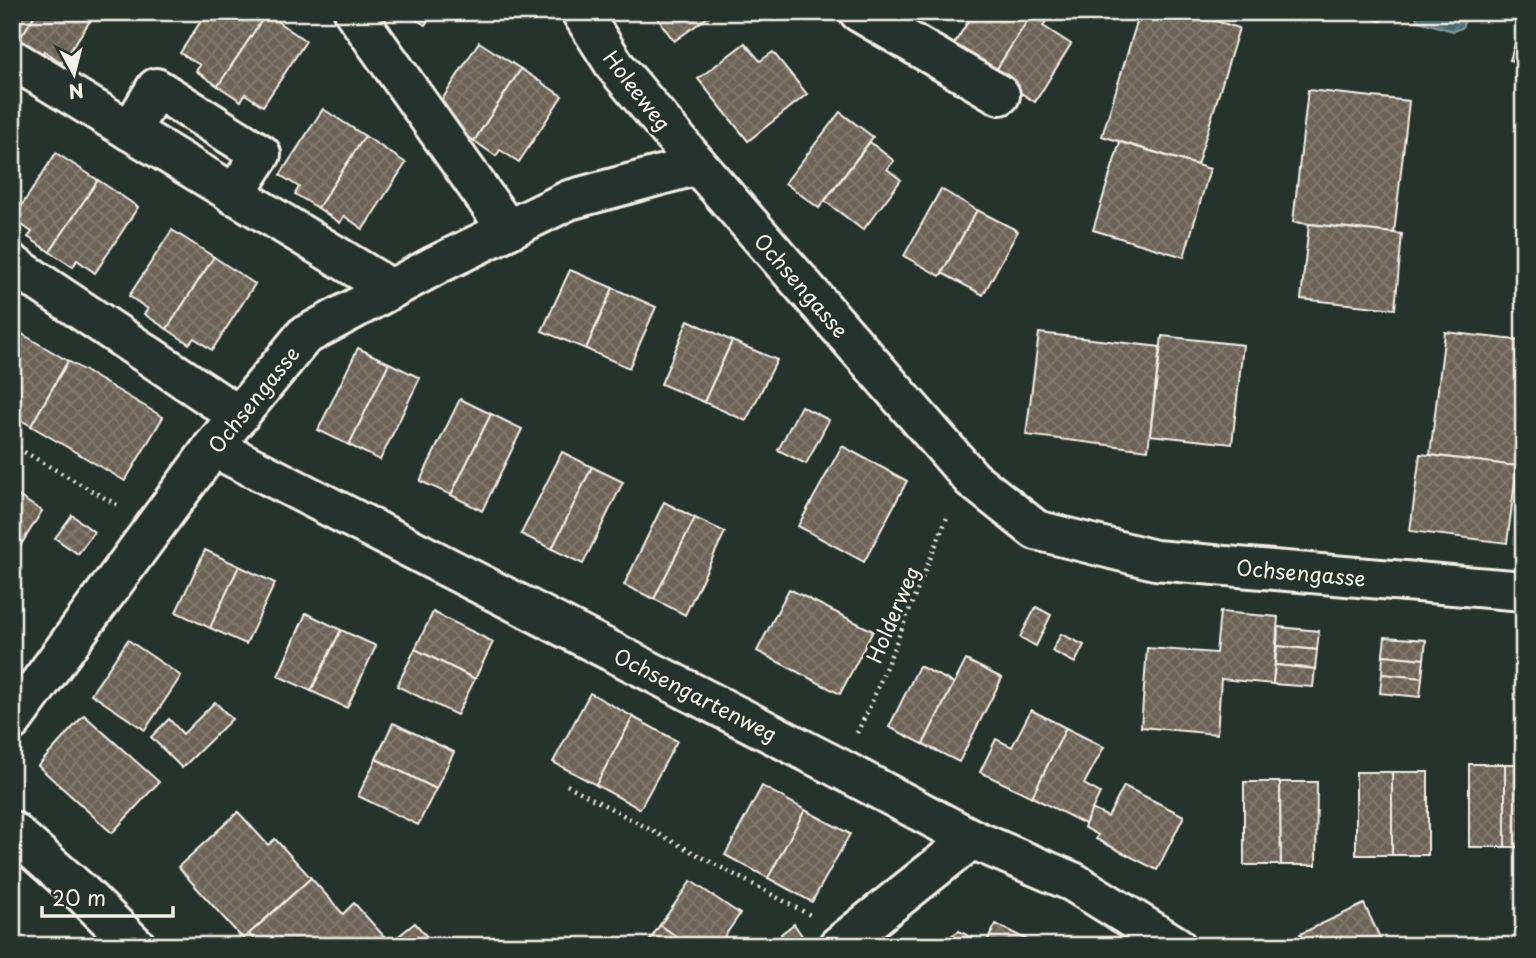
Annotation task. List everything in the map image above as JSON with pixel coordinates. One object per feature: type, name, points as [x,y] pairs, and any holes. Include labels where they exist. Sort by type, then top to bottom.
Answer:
[{"type":"street","points":[[354,12],[508,230]]},
{"type":"street","name":"Holeeweg","points":[[581,12],[616,67],[698,165]]},
{"type":"street","points":[[859,12],[1000,95]]},
{"type":"street","points":[[12,60],[391,289]]},
{"type":"street","points":[[130,131],[156,88],[261,154],[234,195]]},
{"type":"street","name":"Ochsengasse","points":[[12,721],[213,447],[304,336],[391,289],[569,201],[698,165],[972,479],[1036,530],[1155,560],[1524,592]]},
{"type":"street","points":[[12,264],[239,416]]},
{"type":"street","name":"Ochsengartenweg","points":[[213,447],[835,765],[972,838],[1073,882],[1176,946]]},
{"type":"street","points":[[12,831],[82,893],[136,946]]},
{"type":"street","points":[[845,941],[972,838]]},
{"type":"path","points":[[12,445],[155,527]]},
{"type":"path","name":"Holderweg","points":[[857,733],[952,505]]},
{"type":"path","points":[[567,785],[845,941]]},
{"type":"water","points":[[1414,12],[1468,12],[1462,28],[1453,31],[1418,21]]},
{"type":"building","points":[[12,12],[37,12],[17,43],[12,40]]},
{"type":"building","points":[[37,12],[96,12],[62,63],[44,51],[40,57],[17,43]]},
{"type":"building","points":[[207,12],[266,14],[218,86],[196,71],[200,65],[180,53]]},
{"type":"building","points":[[391,12],[434,12],[425,25],[407,14],[402,20]]},
{"type":"building","points":[[653,12],[715,12],[674,41]]},
{"type":"building","points":[[891,12],[917,12],[910,24]]},
{"type":"building","points":[[974,12],[1033,12],[993,75],[951,49]]},
{"type":"building","points":[[1033,12],[1051,13],[1043,26],[1071,44],[1035,102],[993,75]]},
{"type":"building","points":[[1140,12],[1186,12],[1239,28],[1197,165],[1102,136]]},
{"type":"building","points":[[1353,12],[1384,12],[1381,21]]},
{"type":"building","points":[[266,14],[306,41],[263,106],[245,94],[241,101],[218,86]]},
{"type":"building","points":[[1524,21],[1524,64],[1510,60]]},
{"type":"building","points":[[479,42],[521,69],[474,141],[451,127],[455,121],[436,109]]},
{"type":"building","points":[[745,43],[760,61],[773,52],[807,94],[748,141],[698,79]]},
{"type":"building","points":[[521,69],[562,96],[519,162],[500,150],[496,156],[474,141]]},
{"type":"building","points":[[1308,90],[1409,101],[1394,233],[1293,222]]},
{"type":"building","points":[[323,109],[365,136],[318,208],[295,194],[299,187],[280,175]]},
{"type":"building","points":[[840,112],[873,137],[819,208],[785,183]]},
{"type":"building","points":[[12,124],[23,131],[12,148]]},
{"type":"building","points":[[365,136],[406,163],[363,229],[344,216],[340,223],[318,208]]},
{"type":"building","points":[[870,142],[894,161],[887,169],[901,180],[863,230],[825,201]]},
{"type":"building","points":[[1120,142],[1210,169],[1184,257],[1093,230]]},
{"type":"building","points":[[56,153],[98,180],[50,252],[28,237],[32,232],[13,219]]},
{"type":"building","points":[[98,180],[138,207],[95,273],[77,260],[73,267],[50,252]]},
{"type":"building","points":[[941,189],[977,210],[940,276],[904,256]]},
{"type":"building","points":[[977,210],[1018,231],[983,295],[942,273]]},
{"type":"building","points":[[1309,224],[1402,234],[1395,309],[1301,299]]},
{"type":"building","points":[[172,230],[214,257],[167,329],[144,314],[148,309],[129,296]]},
{"type":"building","points":[[214,257],[255,284],[212,350],[194,338],[189,344],[167,329]]},
{"type":"building","points":[[570,270],[613,288],[586,349],[542,331]]},
{"type":"building","points":[[613,288],[656,307],[629,368],[586,349]]},
{"type":"building","points":[[688,320],[732,341],[704,402],[661,384]]},
{"type":"building","points":[[12,328],[68,361],[31,426],[12,415]]},
{"type":"building","points":[[1445,332],[1524,341],[1524,467],[1430,455]]},
{"type":"building","points":[[1039,333],[1160,347],[1148,450],[1026,435]]},
{"type":"building","points":[[1162,336],[1243,345],[1232,444],[1150,435]]},
{"type":"building","points":[[732,341],[777,360],[746,421],[704,402]]},
{"type":"building","points":[[358,348],[389,363],[349,445],[318,430]]},
{"type":"building","points":[[68,361],[163,417],[125,481],[31,426]]},
{"type":"building","points":[[389,363],[420,378],[380,460],[349,445]]},
{"type":"building","points":[[460,399],[491,414],[451,495],[420,481]]},
{"type":"building","points":[[801,406],[829,420],[806,464],[778,450]]},
{"type":"building","points":[[491,414],[522,429],[482,511],[451,495]]},
{"type":"building","points":[[842,446],[907,481],[864,562],[798,526]]},
{"type":"building","points":[[562,452],[592,467],[552,549],[521,534]]},
{"type":"building","points":[[1420,454],[1517,466],[1507,543],[1410,531]]},
{"type":"building","points":[[592,467],[623,482],[583,564],[552,549]]},
{"type":"building","points":[[12,492],[42,511],[12,559]]},
{"type":"building","points":[[664,502],[695,518],[654,599],[624,585]]},
{"type":"building","points":[[72,515],[94,532],[78,554],[55,538]]},
{"type":"building","points":[[695,518],[725,532],[685,615],[654,599]]},
{"type":"building","points":[[205,550],[239,566],[210,628],[176,612]]},
{"type":"building","points":[[239,566],[275,583],[246,644],[210,628]]},
{"type":"building","points":[[789,589],[873,631],[840,694],[757,651]]},
{"type":"building","points":[[1036,607],[1051,615],[1036,646],[1020,637]]},
{"type":"building","points":[[433,612],[493,642],[475,679],[415,649]]},
{"type":"building","points":[[1220,612],[1278,617],[1273,684],[1221,679],[1217,734],[1141,727],[1147,648],[1216,653]]},
{"type":"building","points":[[306,613],[341,630],[311,691],[278,676]]},
{"type":"building","points":[[1278,627],[1319,631],[1317,650],[1277,646]]},
{"type":"building","points":[[341,630],[376,646],[347,708],[311,691]]},
{"type":"building","points":[[1061,634],[1084,645],[1075,663],[1052,651]]},
{"type":"building","points":[[1385,637],[1426,640],[1424,659],[1383,655]]},
{"type":"building","points":[[128,640],[181,676],[145,730],[91,694]]},
{"type":"building","points":[[1277,646],[1317,650],[1315,669],[1275,665]]},
{"type":"building","points":[[415,649],[475,679],[457,715],[397,686]]},
{"type":"building","points":[[1383,655],[1424,659],[1422,678],[1382,674]]},
{"type":"building","points":[[1518,655],[1524,655],[1524,696],[1518,696]]},
{"type":"building","points":[[966,660],[1002,678],[959,762],[923,744]]},
{"type":"building","points":[[1275,665],[1315,669],[1313,687],[1273,684]]},
{"type":"building","points":[[919,666],[954,683],[923,744],[889,727]]},
{"type":"building","points":[[1382,674],[1422,678],[1420,697],[1380,693]]},
{"type":"building","points":[[590,693],[633,717],[596,785],[553,762]]},
{"type":"building","points":[[215,702],[232,719],[182,768],[151,737],[169,719],[183,734]]},
{"type":"building","points":[[1031,710],[1066,728],[1032,797],[980,772],[996,739],[1012,747]]},
{"type":"building","points":[[84,715],[159,782],[112,833],[38,766]]},
{"type":"building","points":[[633,717],[677,741],[640,809],[596,785]]},
{"type":"building","points":[[393,723],[454,752],[436,789],[376,759]]},
{"type":"building","points":[[1066,728],[1104,747],[1084,784],[1100,793],[1085,824],[1032,797]]},
{"type":"building","points":[[376,759],[436,789],[418,825],[358,796]]},
{"type":"building","points":[[1469,764],[1505,764],[1505,847],[1469,847]]},
{"type":"building","points":[[1505,764],[1524,764],[1524,847],[1505,847]]},
{"type":"building","points":[[1356,772],[1392,772],[1392,855],[1356,855]]},
{"type":"building","points":[[1392,772],[1428,772],[1428,855],[1392,855]]},
{"type":"building","points":[[1244,782],[1280,782],[1281,865],[1244,865]]},
{"type":"building","points":[[1280,782],[1317,782],[1316,865],[1281,865]]},
{"type":"building","points":[[762,786],[805,810],[768,878],[725,855]]},
{"type":"building","points":[[1124,786],[1184,816],[1157,870],[1096,839],[1098,835],[1084,827],[1092,809],[1108,817]]},
{"type":"building","points":[[805,810],[850,834],[812,902],[768,878]]},
{"type":"building","points":[[238,812],[268,845],[275,839],[311,878],[243,939],[178,867]]},
{"type":"building","points":[[311,878],[343,914],[354,903],[390,943],[387,946],[260,946],[249,934]]},
{"type":"building","points":[[691,881],[740,914],[724,937],[728,940],[724,946],[690,946],[660,925]]},
{"type":"building","points":[[1364,904],[1384,946],[1306,946],[1300,934]]},
{"type":"building","points":[[415,923],[435,946],[387,946],[390,943]]},
{"type":"building","points":[[794,924],[809,946],[789,946],[781,934]]},
{"type":"building","points":[[996,924],[1031,942],[1029,946],[936,946],[959,931],[985,945]]},
{"type":"building","points":[[660,925],[690,946],[646,946]]}]
